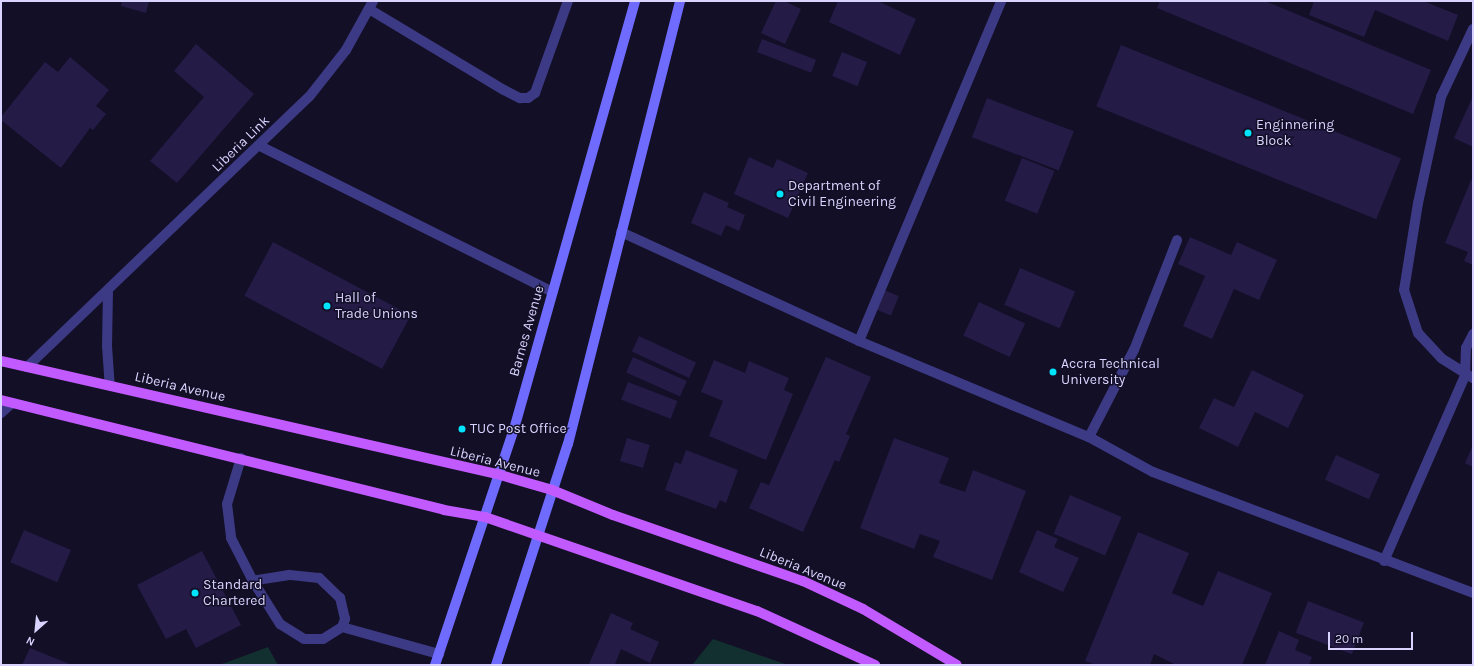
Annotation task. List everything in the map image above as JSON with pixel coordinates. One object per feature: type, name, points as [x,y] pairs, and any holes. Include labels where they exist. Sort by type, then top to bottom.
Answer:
[{"type":"main road","name":"Barnes Avenue","points":[[435,665],[485,517],[497,474],[514,429],[635,1]]},
{"type":"main road","points":[[496,665],[568,444],[680,1]]},
{"type":"main road","name":"Liberia Avenue","points":[[1,361],[497,474],[552,490],[613,515],[803,581],[863,609],[957,665]]},
{"type":"main road","points":[[1,400],[241,458],[444,510],[485,517],[756,611],[875,665]]},
{"type":"street","points":[[371,5],[504,90],[520,98],[528,98],[535,93],[568,1]]},
{"type":"street","points":[[859,341],[1001,1]]},
{"type":"street","name":"Liberia Link","points":[[27,367],[260,146],[309,96],[346,50],[371,5]]},
{"type":"street","points":[[1469,377],[1441,358],[1418,333],[1404,290],[1418,203],[1441,97],[1473,29]]},
{"type":"street","points":[[260,146],[553,292]]},
{"type":"street","points":[[621,232],[859,341],[1089,437],[1153,472],[1384,561],[1473,593]]},
{"type":"street","points":[[1089,437],[1134,350],[1177,240]]},
{"type":"street","points":[[108,290],[107,346],[110,385]]},
{"type":"street","points":[[1384,561],[1469,377],[1466,348],[1473,334]]},
{"type":"street","points":[[1,413],[12,403]]},
{"type":"street","points":[[241,458],[227,504],[231,538],[253,582],[280,624],[304,639],[323,639],[342,628],[345,619],[340,598],[319,578],[289,575],[253,582]]},
{"type":"street","points":[[342,628],[439,654]]},
{"type":"green space","points":[[713,639],[788,665],[692,665]]},
{"type":"green space","points":[[268,647],[278,665],[220,665],[222,664]]},
{"type":"building","points":[[122,1],[149,1],[146,13],[121,6]]},
{"type":"building","points":[[776,1],[784,1],[801,9],[785,44],[761,33]]},
{"type":"building","points":[[838,1],[878,1],[916,19],[900,55],[829,22]]},
{"type":"building","points":[[1160,1],[1265,1],[1431,70],[1413,114],[1157,8]]},
{"type":"building","points":[[1314,1],[1423,1],[1458,15],[1448,41],[1375,10],[1364,37],[1309,15]]},
{"type":"building","points":[[762,39],[816,60],[811,73],[757,52]]},
{"type":"building","points":[[196,44],[254,94],[177,183],[150,161],[204,97],[174,71]]},
{"type":"building","name":"Enginnering Block","points":[[1121,45],[1401,158],[1376,219],[1096,106]]},
{"type":"building","points":[[842,52],[867,62],[857,86],[832,76]]},
{"type":"building","points":[[70,57],[109,90],[96,106],[106,114],[93,130],[90,128],[61,168],[1,120],[1,117],[45,62],[58,72]]},
{"type":"building","points":[[1473,96],[1473,147],[1454,138]]},
{"type":"building","points":[[987,98],[1074,131],[1059,171],[972,137]]},
{"type":"building","points":[[749,157],[773,168],[777,159],[808,173],[788,218],[734,194]]},
{"type":"building","points":[[1022,158],[1054,171],[1037,214],[1005,201]]},
{"type":"building","points":[[1471,180],[1473,181],[1473,265],[1464,261],[1468,252],[1445,243]]},
{"type":"building","points":[[704,192],[729,203],[727,207],[745,215],[739,231],[726,225],[721,236],[691,223]]},
{"type":"building","points":[[1190,237],[1231,255],[1237,242],[1277,260],[1259,300],[1234,289],[1212,339],[1183,326],[1205,276],[1178,264]]},
{"type":"building","name":"Hall of Trade Unions","points":[[273,242],[411,315],[382,369],[244,296]]},
{"type":"building","points":[[1020,268],[1075,291],[1060,328],[1004,305]]},
{"type":"building","points":[[884,290],[899,296],[891,315],[876,309]]},
{"type":"building","points":[[979,302],[1025,324],[1010,357],[963,336]]},
{"type":"building","points":[[639,336],[696,363],[689,378],[632,351]]},
{"type":"building","points":[[633,357],[687,381],[680,397],[626,373]]},
{"type":"building","points":[[826,357],[871,377],[846,434],[850,436],[839,462],[835,460],[803,532],[749,508],[761,482],[769,485]]},
{"type":"building","points":[[714,360],[745,373],[749,361],[789,378],[784,390],[793,394],[766,460],[709,436],[723,401],[701,392]]},
{"type":"building","points":[[1252,370],[1304,395],[1288,428],[1255,412],[1238,447],[1199,428],[1214,398],[1234,407]]},
{"type":"building","points":[[628,382],[677,401],[671,419],[621,400]]},
{"type":"building","points":[[627,438],[650,445],[643,468],[620,461]]},
{"type":"building","points":[[894,438],[949,458],[939,483],[965,492],[973,470],[1026,491],[992,580],[933,557],[940,541],[920,534],[914,549],[860,528]]},
{"type":"building","points":[[1473,445],[1473,467],[1465,463]]},
{"type":"building","points":[[686,450],[738,470],[726,503],[720,500],[716,509],[665,490],[675,462],[681,464]]},
{"type":"building","points":[[1336,455],[1380,475],[1369,499],[1325,480]]},
{"type":"building","points":[[1070,495],[1122,517],[1105,556],[1054,534]]},
{"type":"building","points":[[24,530],[71,550],[57,582],[10,562]]},
{"type":"building","points":[[1037,530],[1058,539],[1054,547],[1079,558],[1063,592],[1019,572]]},
{"type":"building","points":[[1138,532],[1189,553],[1172,593],[1203,606],[1218,571],[1272,593],[1242,665],[1176,665],[1154,654],[1150,665],[1096,665],[1085,661]]},
{"type":"building","points":[[202,551],[241,625],[196,648],[186,629],[166,639],[137,585]]},
{"type":"building","points":[[1308,601],[1364,623],[1352,654],[1296,633]]},
{"type":"building","points":[[611,613],[633,623],[630,629],[659,642],[650,663],[621,649],[615,664],[589,664]]},
{"type":"building","points":[[1279,631],[1299,640],[1295,650],[1312,657],[1309,665],[1265,665]]},
{"type":"building","points":[[30,648],[72,665],[22,665]]},
{"type":"place","name":"Enginnering Block","points":[[1248,133]]},
{"type":"place","name":"Department of Civil Engineering","points":[[780,194]]},
{"type":"place","name":"Hall of Trade Unions","points":[[327,306]]},
{"type":"place","name":"Accra Technical University","points":[[1053,372]]},
{"type":"place","name":"TUC Post Office","points":[[462,429]]},
{"type":"place","name":"Standard Chartered","points":[[195,593]]}]
